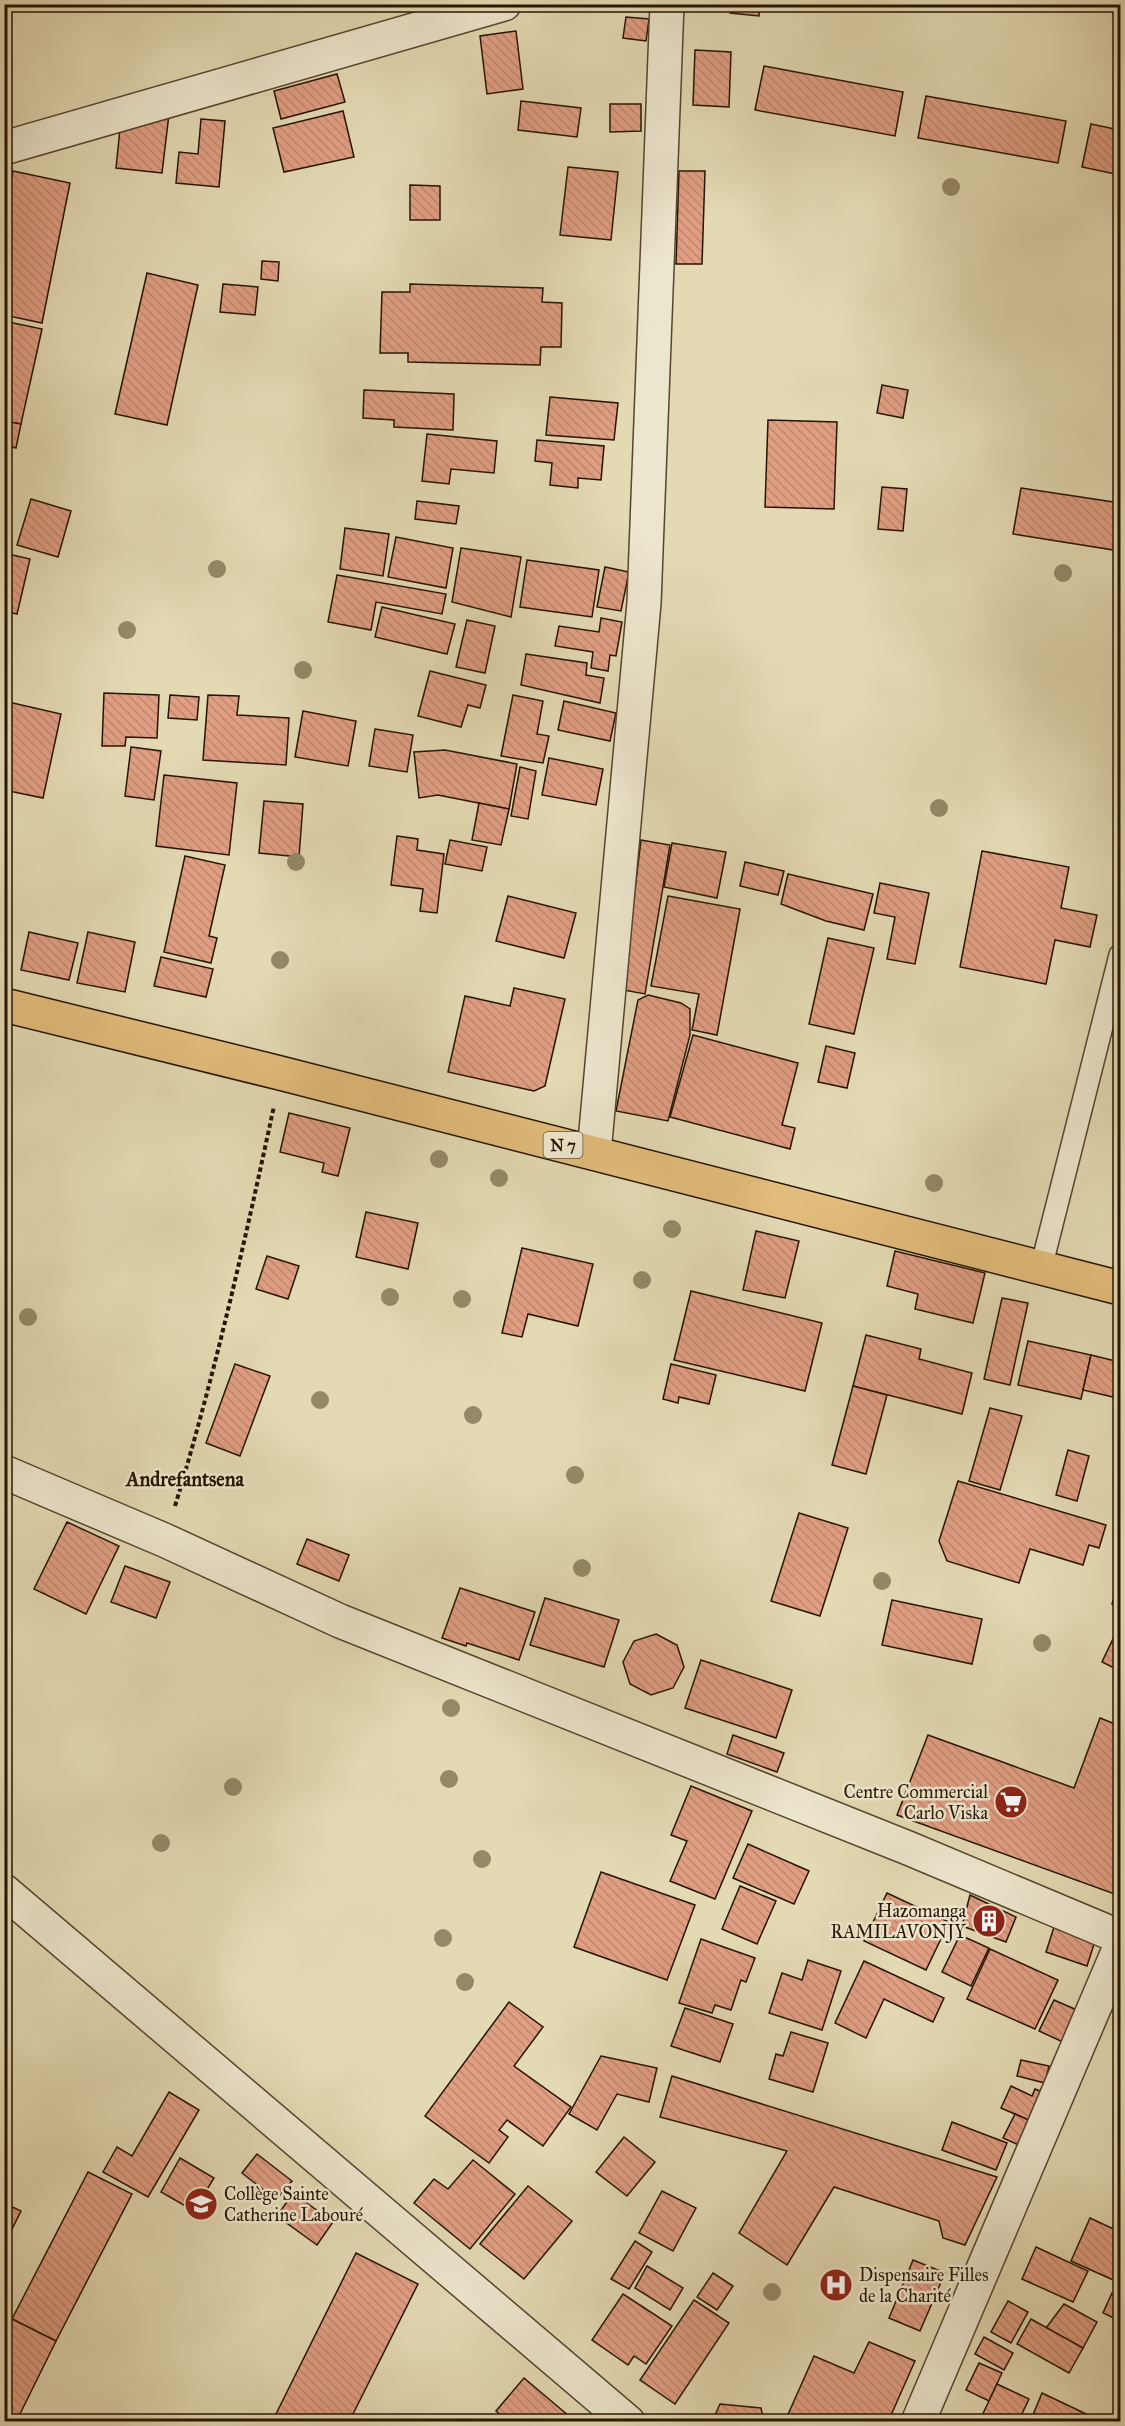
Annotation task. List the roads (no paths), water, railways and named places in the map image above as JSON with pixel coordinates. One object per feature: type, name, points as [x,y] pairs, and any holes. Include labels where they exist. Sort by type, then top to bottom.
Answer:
[{"type":"main road","name":"N 7","points":[[4,1005],[280,1073],[1120,1288]]},
{"type":"street","points":[[4,148],[504,4]]},
{"type":"street","points":[[594,1153],[644,603],[667,4]]},
{"type":"street","points":[[4,1472],[164,1540],[340,1622],[897,1844],[1120,1937]]},
{"type":"street","points":[[4,1891],[628,2421]]},
{"type":"street","points":[[918,2421],[1120,1947]]},
{"type":"lane","points":[[1041,1268],[1120,955]]},
{"type":"place","name":"Centre Commercial Carlo Viska","points":[[1011,1802]]},
{"type":"place","name":"Hazomanga RAMILAVONJY","points":[[989,1921]]},
{"type":"place","name":"Collège Sainte Catherine Labouré","points":[[201,2204]]},
{"type":"place","name":"Dispensaire Filles de la Charité","points":[[836,2285]]},
{"type":"district","name":"Andrefantsena","points":[[185,1479]]}]
